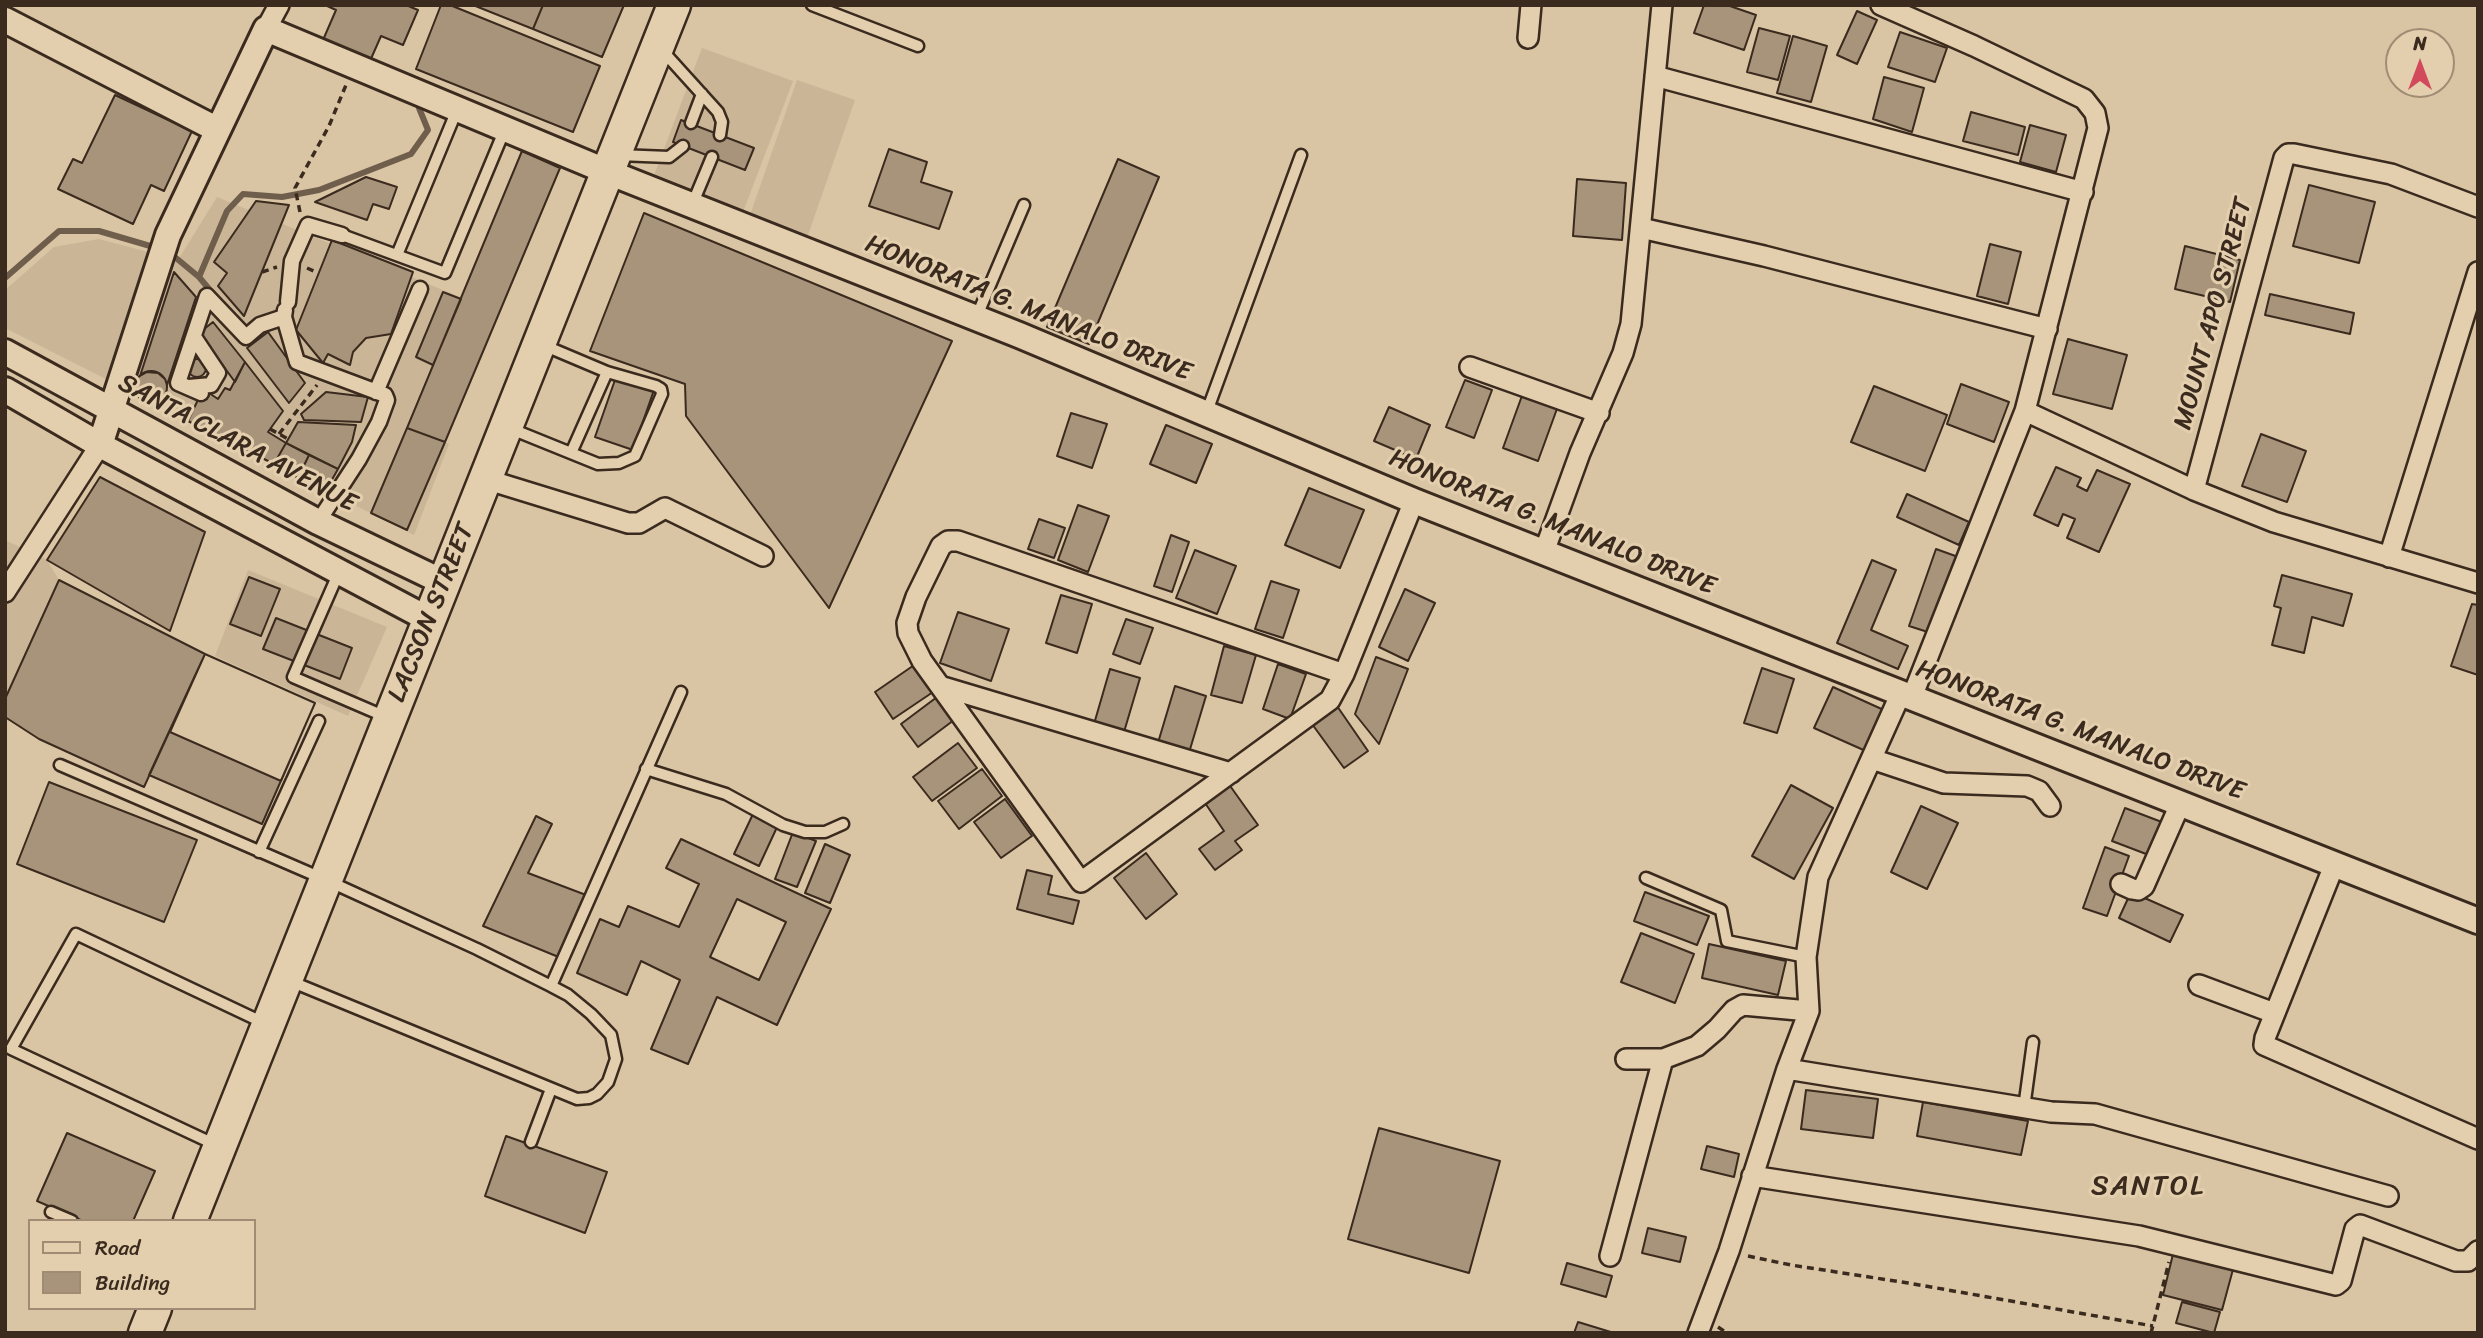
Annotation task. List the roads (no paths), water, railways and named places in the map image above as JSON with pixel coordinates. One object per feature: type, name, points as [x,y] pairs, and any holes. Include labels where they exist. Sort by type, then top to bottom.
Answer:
[{"type":"main road","name":"LACSON STREET","points":[[191,1219],[674,5]]},
{"type":"main road","points":[[145,1333],[154,1310]]},
{"type":"street","points":[[5,592],[100,445],[168,235],[279,5]]},
{"type":"street","points":[[1528,38],[1531,5]]},
{"type":"street","points":[[1544,552],[1580,453],[1599,413],[1627,340],[1641,228],[1662,5]]},
{"type":"street","points":[[1698,1333],[1729,1251],[1787,1069],[1809,1011],[1806,957],[1818,877],[1872,759],[1907,695],[2025,411],[2098,128],[2095,113],[2084,99],[1881,5]]},
{"type":"street","points":[[5,20],[218,130]]},
{"type":"street","name":"HONORATA G. MANALO DRIVE","points":[[267,29],[505,129],[611,163],[692,205],[975,318],[1414,501],[2478,921]]},
{"type":"street","points":[[1656,76],[2083,192]]},
{"type":"street","name":"MOUNT APO STREET","points":[[2194,490],[2281,163],[2288,154],[2391,174],[2478,207]]},
{"type":"street","points":[[317,522],[359,459],[379,422],[387,400],[385,395],[297,362],[286,310],[292,261],[308,225],[342,235]]},
{"type":"street","points":[[1641,228],[2046,329]]},
{"type":"street","points":[[2389,557],[2478,272]]},
{"type":"street","points":[[376,392],[420,289]]},
{"type":"street","points":[[194,337],[218,373],[211,385],[195,390],[178,383],[207,296],[246,337],[260,325],[286,310]]},
{"type":"street","name":"SANTA CLARA AVENUE","points":[[10,355],[317,522],[445,583]]},
{"type":"street","points":[[1470,367],[1599,413]]},
{"type":"street","points":[[5,390],[100,445],[430,620]]},
{"type":"street","points":[[2025,411],[2194,490],[2274,522],[2478,583]]},
{"type":"street","points":[[485,479],[628,523],[639,523],[665,508],[763,556]]},
{"type":"street","points":[[1344,674],[953,541],[941,546],[916,597],[907,623],[913,647],[1081,882],[1330,700],[1344,674],[1414,501]]},
{"type":"street","points":[[940,686],[1231,773]]},
{"type":"street","points":[[1872,759],[1944,783],[2027,786],[2039,791],[2050,806]]},
{"type":"street","points":[[2121,884],[2138,890],[2144,886],[2181,802]]},
{"type":"street","points":[[2335,863],[2274,1013],[2264,1041],[2267,1047],[2478,1139]]},
{"type":"street","points":[[2199,985],[2274,1013]]},
{"type":"street","points":[[1626,1059],[1663,1059],[1697,1046],[1738,1007],[1809,1011]]},
{"type":"street","points":[[1610,1256],[1663,1059]]},
{"type":"street","points":[[1787,1069],[2051,1112],[2095,1114],[2388,1196]]},
{"type":"street","points":[[1752,1176],[2019,1216],[2174,1243],[2336,1285],[2341,1281],[2355,1229],[2360,1224],[2456,1261],[2468,1261],[2478,1251]]},
{"type":"lane","points":[[812,5],[918,46]]},
{"type":"lane","points":[[658,46],[718,112],[722,122],[720,135]]},
{"type":"lane","points":[[691,123],[702,94]]},
{"type":"lane","points":[[397,255],[457,109]]},
{"type":"lane","points":[[342,235],[445,273],[505,129]]},
{"type":"lane","points":[[611,163],[670,157],[683,146]]},
{"type":"lane","points":[[1206,414],[1301,155]]},
{"type":"lane","points":[[692,205],[712,157]]},
{"type":"lane","points":[[975,318],[1024,205]]},
{"type":"lane","points":[[505,426],[598,464],[628,461],[635,456],[662,391],[656,386],[607,372],[540,344]]},
{"type":"lane","points":[[571,453],[607,372]]},
{"type":"lane","points":[[339,572],[293,677],[390,719]]},
{"type":"lane","points":[[551,986],[681,692]]},
{"type":"lane","points":[[259,852],[319,720]]},
{"type":"lane","points":[[60,765],[326,880],[551,986],[568,995],[611,1035],[616,1059],[608,1082],[597,1094],[578,1099],[286,979]]},
{"type":"lane","points":[[646,769],[726,794],[783,825],[805,832],[825,832],[843,824]]},
{"type":"lane","points":[[1646,878],[1721,910],[1727,941],[1806,957]]},
{"type":"lane","points":[[219,1147],[11,1049],[76,934],[268,1024]]},
{"type":"lane","points":[[2024,1108],[2033,1042]]},
{"type":"lane","points":[[531,1142],[551,1089]]},
{"type":"lane","points":[[51,1212],[67,1219]]},
{"type":"waterway","points":[[199,277],[227,211],[243,194],[282,197],[319,190],[411,154],[428,130],[419,108]]},
{"type":"waterway","points":[[5,278],[59,231],[99,231],[157,248]]},
{"type":"waterway","points":[[170,253],[199,277],[215,296]]},
{"type":"district","name":"SANTOL","points":[[2148,1187]]}]
